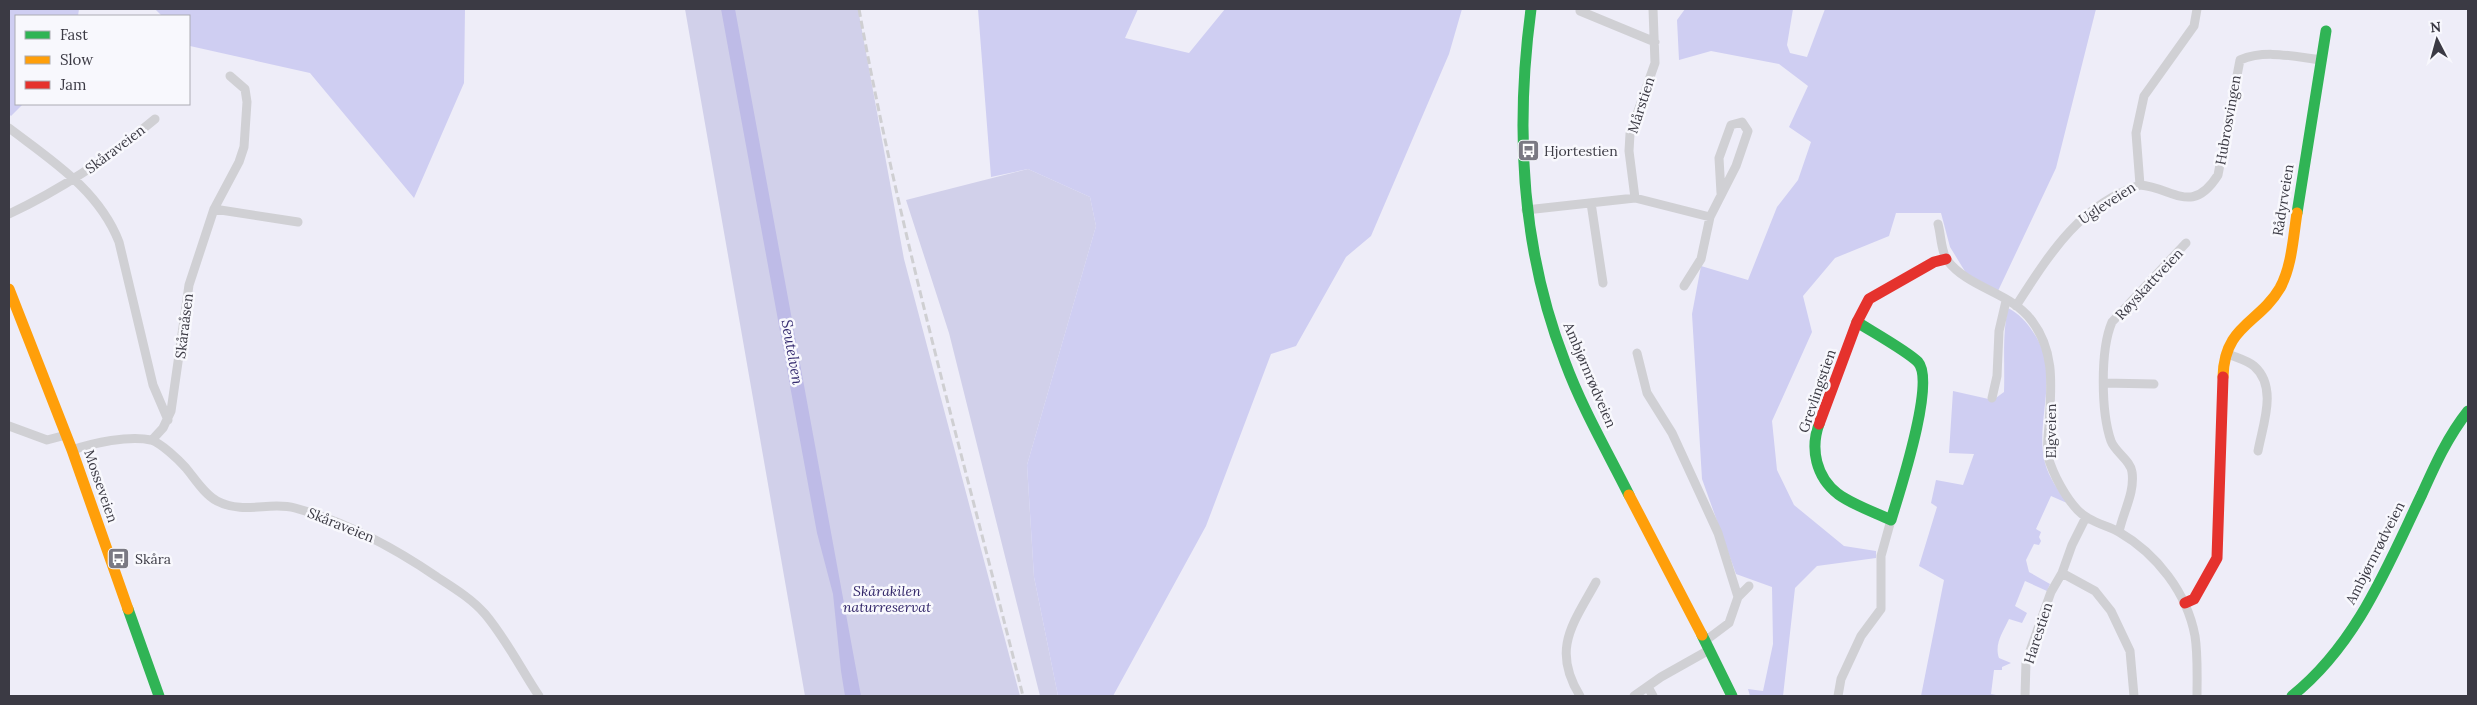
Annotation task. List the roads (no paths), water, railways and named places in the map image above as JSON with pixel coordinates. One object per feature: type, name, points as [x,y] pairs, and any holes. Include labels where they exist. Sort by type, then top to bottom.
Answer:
[{"type":"main road","name":"Ambjørnrødveien","points":[[1530,9],[1525,43],[1522,109],[1522,159],[1526,210],[1537,270],[1558,344],[1593,424],[1732,696]]},
{"type":"main road","name":"Rådyrveien","points":[[2185,603],[2194,599],[2217,558],[2223,368],[2226,352],[2234,334],[2275,296],[2287,273],[2326,31]]},
{"type":"main road","name":"Grevlingstien","points":[[1891,520],[1838,494],[1820,473],[1814,452],[1817,429],[1857,322],[1869,299],[1934,262],[1946,259]]},
{"type":"main road","name":"Mosseveien","points":[[9,289],[72,450],[159,696]]},
{"type":"main road","points":[[1857,322],[1918,362],[1924,375],[1916,435],[1891,520]]},
{"type":"main road","name":"Ambjørnrødveien","points":[[2292,696],[2305,687],[2331,662],[2347,638],[2365,608],[2442,452],[2468,412]]},
{"type":"street","name":"Mårstien","points":[[1634,198],[1629,151],[1630,134],[1655,63],[1652,9]]},
{"type":"street","name":"Ugleveien","points":[[2016,306],[2053,249],[2080,219],[2126,190],[2140,185],[2136,133],[2144,96],[2194,26],[2197,9]]},
{"type":"street","points":[[1580,11],[1655,42]]},
{"type":"street","name":"Hubrosvingen","points":[[2140,185],[2151,186],[2184,198],[2193,197],[2211,186],[2218,175],[2240,60],[2252,55],[2270,54],[2322,60]]},
{"type":"street","name":"Skåraåsen","points":[[152,440],[168,420],[179,364],[189,285],[214,209],[244,147],[247,102],[245,89],[230,76]]},
{"type":"street","name":"Skåraveien","points":[[9,214],[53,193],[113,153],[154,119]]},
{"type":"street","points":[[1684,286],[1700,258],[1710,216],[1736,166],[1748,131],[1742,122],[1731,125],[1719,158],[1721,193]]},
{"type":"street","name":"Skåraveien","points":[[9,128],[74,178],[98,203],[111,222],[119,242],[152,385],[168,420]]},
{"type":"street","points":[[1526,210],[1634,198],[1710,216]]},
{"type":"street","points":[[1591,204],[1603,283]]},
{"type":"street","points":[[214,209],[298,222]]},
{"type":"street","points":[[1938,224],[1946,259]]},
{"type":"street","name":"Røyskattveien","points":[[2119,532],[2132,491],[2132,470],[2111,442],[2104,383],[2107,335],[2112,322],[2186,244]]},
{"type":"street","name":"Elgveien","points":[[1946,259],[1969,281],[2016,306],[2032,320],[2050,356],[2052,380],[2048,437],[2050,462],[2063,492],[2086,517],[2119,532],[2148,553],[2170,578],[2185,603],[2195,636],[2198,696]]},
{"type":"street","points":[[1992,398],[1997,376],[1999,331],[2006,301]]},
{"type":"street","points":[[1638,352],[1647,393],[1672,433],[1718,533],[1738,597]]},
{"type":"street","points":[[2226,352],[2253,365],[2265,378],[2268,396],[2258,451]]},
{"type":"street","points":[[2104,383],[2154,384]]},
{"type":"street","points":[[9,426],[47,440],[66,435]]},
{"type":"street","points":[[72,450],[115,440],[152,440]]},
{"type":"street","name":"Skåraveien","points":[[152,440],[178,459],[205,491],[217,501],[241,509],[292,507],[351,527],[410,559],[458,591],[484,613],[503,638],[539,696]]},
{"type":"street","name":"Harestien","points":[[2025,696],[2026,662],[2051,592],[2062,573],[2072,545],[2086,517]]},
{"type":"street","points":[[1838,696],[1841,679],[1861,636],[1881,609],[1881,556],[1891,520]]},
{"type":"street","points":[[2062,573],[2095,591],[2111,612],[2130,651],[2134,696]]},
{"type":"street","points":[[1580,696],[1571,682],[1566,663],[1565,648],[1573,623],[1596,582]]},
{"type":"street","points":[[1634,696],[1707,645],[1729,623],[1738,597],[1749,586]]},
{"type":"street","points":[[1648,687],[1653,696]]},
{"type":"water","name":"Seutelven","points":[[721,9],[735,9],[861,696],[845,696],[833,594],[817,533]]},
{"type":"railway","points":[[859,9],[894,182],[914,268],[1023,696]]},
{"type":"place","name":"Hjortestien","points":[[1528,151]]},
{"type":"place","name":"Skåra","points":[[119,559]]},
{"type":"park label","name":"Skårakilen naturreservat","points":[[887,600]]}]
